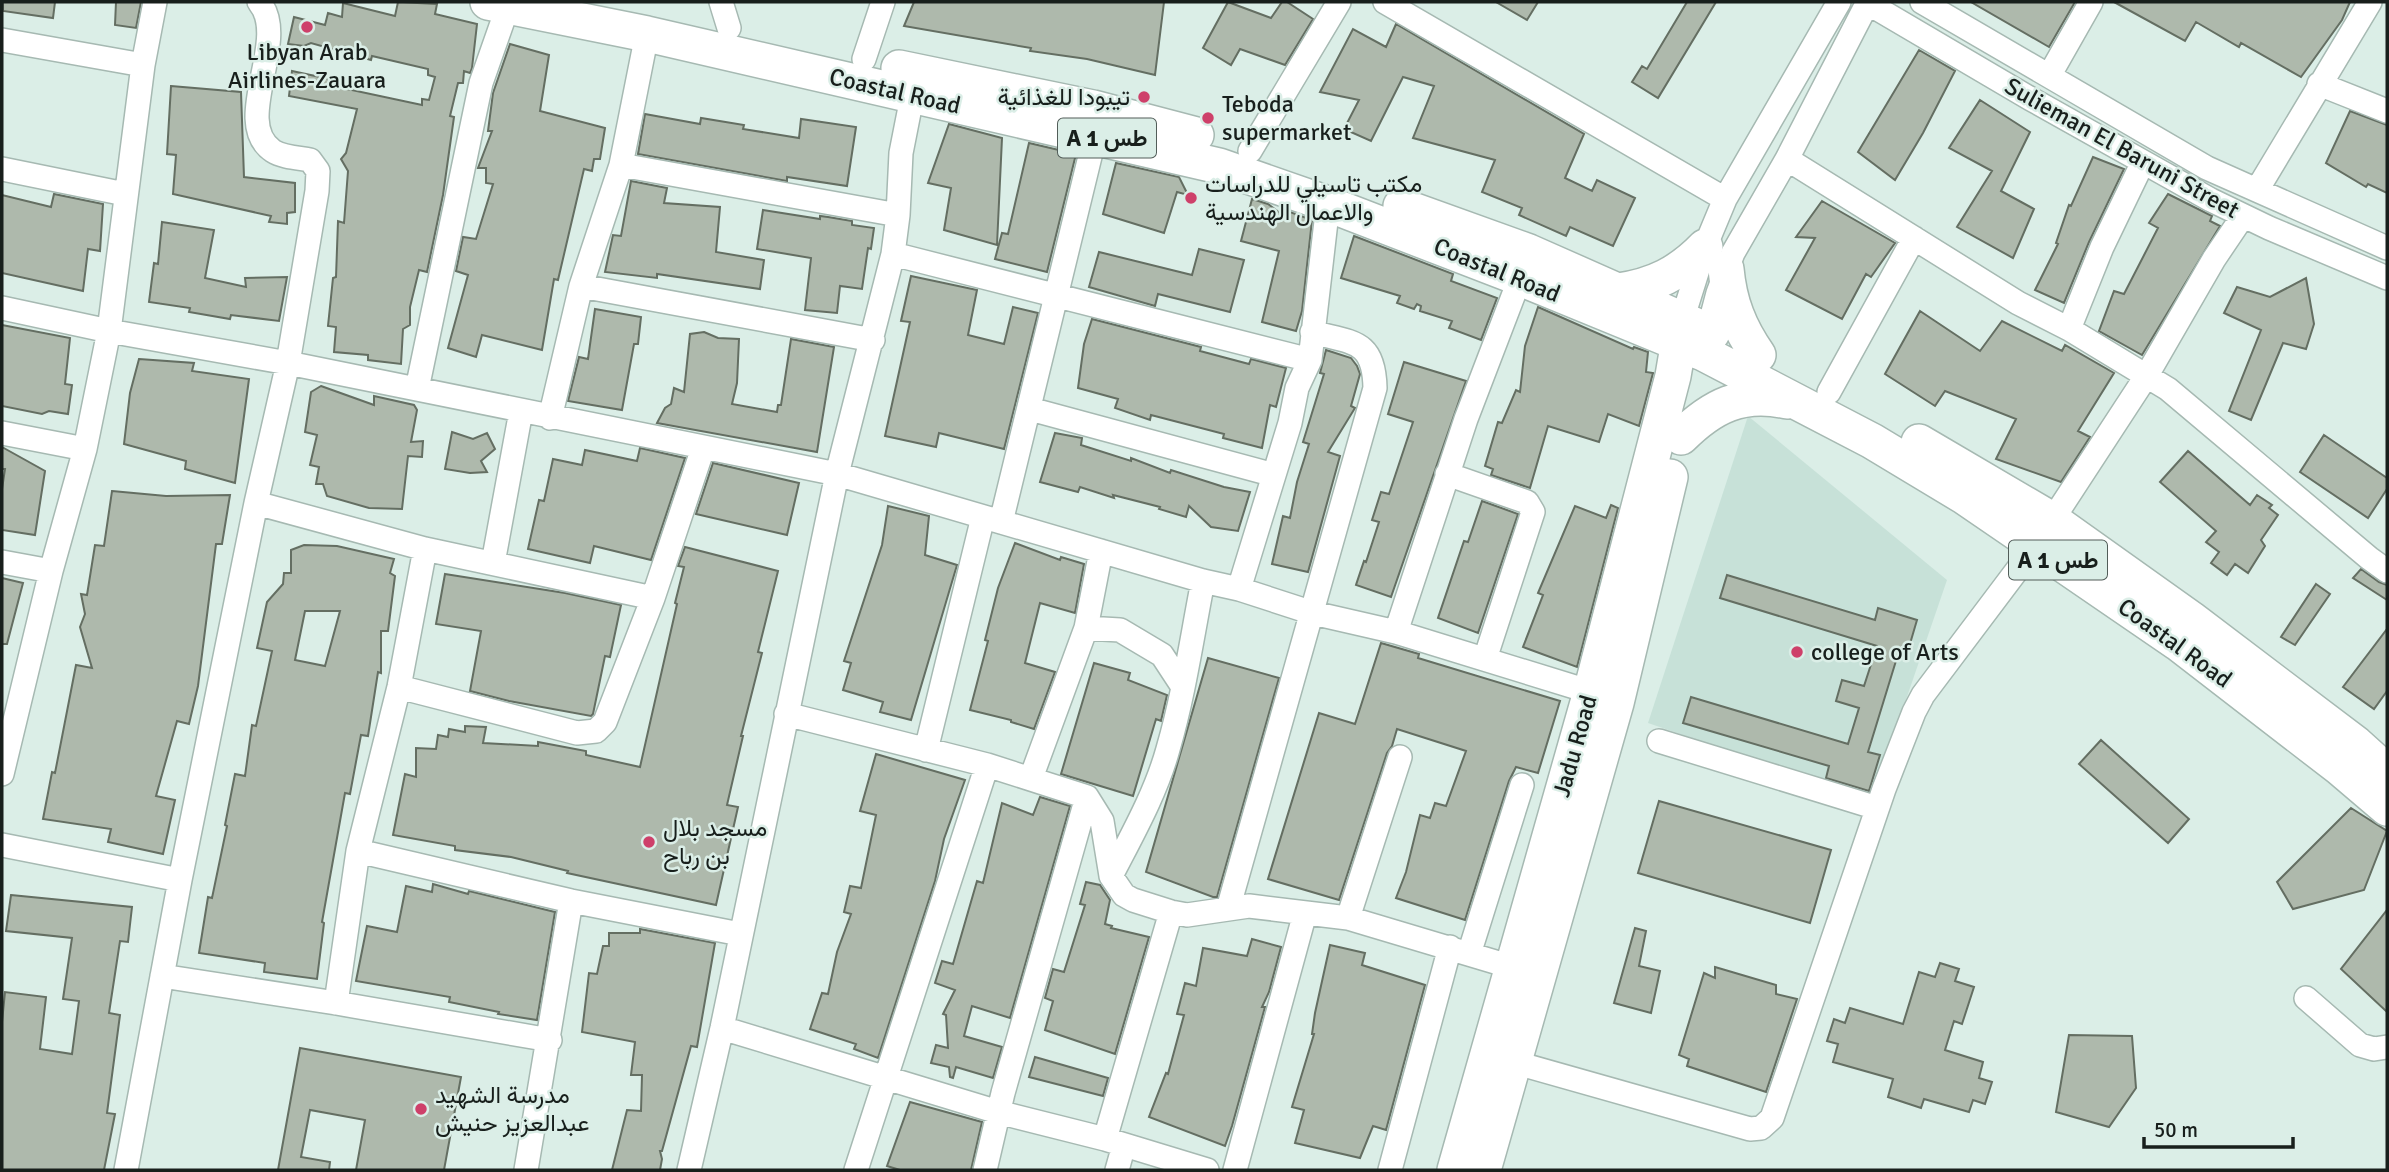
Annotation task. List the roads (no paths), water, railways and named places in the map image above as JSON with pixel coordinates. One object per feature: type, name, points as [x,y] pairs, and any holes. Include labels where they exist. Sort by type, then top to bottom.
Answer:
[{"type":"highway","name":"Coastal Road","points":[[605,2],[725,15],[864,59],[915,84],[1095,136],[1219,166],[1328,204],[1520,278],[1693,337],[1758,355],[1941,454],[2044,532],[2178,643],[2340,768],[2387,808]]},
{"type":"highway","name":"Coastal Road","points":[[498,4],[915,84],[1093,108],[1250,151],[1529,253],[1618,290],[1796,403],[1828,417],[1924,471],[2044,532],[2191,619],[2356,744],[2387,772]]},
{"type":"highway","points":[[1618,290],[1643,286],[1666,278],[1693,259],[1715,258],[1728,288],[1738,323],[1758,355]]},
{"type":"highway","name":"Jadu Road","points":[[1483,1170],[1616,703],[1681,437],[1693,337]]},
{"type":"highway","name":"Jadu Road","points":[[1455,1170],[1591,692],[1671,387],[1693,337]]},
{"type":"highway","points":[[1681,437],[1699,419],[1721,405],[1745,398],[1771,397],[1796,403]]},
{"type":"street","points":[[2,774],[51,571],[85,449],[109,331],[143,65],[155,2]]},
{"type":"street","points":[[126,1170],[180,880],[256,503],[288,363],[318,171],[310,160],[274,153],[260,138],[257,121],[269,24],[259,2]]},
{"type":"street","points":[[864,59],[883,2]]},
{"type":"street","points":[[1250,151],[1339,2]]},
{"type":"street","points":[[1385,2],[1725,199]]},
{"type":"street","points":[[1693,337],[1715,258],[1725,199],[1839,2]]},
{"type":"street","points":[[1693,337],[1715,258],[1787,159],[1867,2]]},
{"type":"street","name":"Sulieman El Baruni Street","points":[[1867,2],[2143,162],[2243,216],[2387,278]]},
{"type":"street","name":"Sulieman El Baruni Street","points":[[1922,2],[2207,168],[2387,248]]},
{"type":"street","points":[[2049,76],[2091,2]]},
{"type":"street","points":[[2257,190],[2370,2]]},
{"type":"street","points":[[417,389],[498,4]]},
{"type":"street","points":[[550,418],[581,286],[621,164],[647,34]]},
{"type":"street","points":[[2,40],[143,65]]},
{"type":"street","points":[[690,1170],[837,474],[893,254],[901,153],[915,84]]},
{"type":"street","points":[[2319,84],[2387,111]]},
{"type":"street","points":[[926,750],[992,520],[1030,409],[1095,136]]},
{"type":"street","points":[[1787,159],[2018,303],[2147,374],[2368,558],[2387,570]]},
{"type":"street","points":[[2069,329],[2102,247],[2143,162]]},
{"type":"street","points":[[621,164],[898,215]]},
{"type":"street","points":[[2,169],[125,194]]},
{"type":"street","points":[[1239,589],[1290,422],[1297,388],[1310,360],[1328,204]]},
{"type":"street","points":[[1513,1062],[1750,1129],[1761,1128],[1772,1118],[1877,808],[1914,712],[1923,695],[2044,532],[2147,374],[2214,259],[2243,216]]},
{"type":"street","points":[[1829,392],[1914,238]]},
{"type":"street","points":[[893,254],[1310,360]]},
{"type":"street","points":[[1396,632],[1447,474],[1520,278]]},
{"type":"street","points":[[581,286],[873,340]]},
{"type":"street","points":[[2,309],[288,363],[837,474],[1203,581],[1239,589],[1313,613],[1396,632],[1591,692]]},
{"type":"street","points":[[1228,909],[1376,388],[1375,371],[1368,352],[1356,344],[1312,332]]},
{"type":"street","points":[[1030,409],[1274,475]]},
{"type":"street","points":[[493,563],[521,411]]},
{"type":"street","points":[[2,433],[85,449]]},
{"type":"street","points":[[399,687],[577,733],[596,732],[605,722],[653,598],[703,448]]},
{"type":"street","points":[[1447,474],[1527,502],[1532,512],[1485,659]]},
{"type":"street","points":[[256,503],[425,549],[653,598]]},
{"type":"street","points":[[336,1003],[358,852],[399,687],[425,549]]},
{"type":"street","points":[[1031,778],[1086,628],[1101,551]]},
{"type":"street","points":[[2,562],[51,571]]},
{"type":"street","points":[[1111,876],[1147,804],[1168,751],[1203,581]]},
{"type":"street","points":[[1086,628],[1120,629],[1162,655],[1183,687]]},
{"type":"street","points":[[786,714],[987,765],[1087,797],[1102,821],[1111,876],[1124,895],[1171,912],[1204,914],[1249,906],[1348,918],[1512,967]]},
{"type":"street","points":[[1660,741],[1877,808]]},
{"type":"street","points":[[1348,918],[1400,757]]},
{"type":"street","points":[[856,1170],[888,1078],[987,765]]},
{"type":"street","points":[[1390,1170],[1460,950],[1522,785]]},
{"type":"street","points":[[985,1170],[998,1112],[1087,797]]},
{"type":"street","points":[[2,845],[180,880]]},
{"type":"street","points":[[358,852],[571,901],[740,934]]},
{"type":"street","points":[[526,1170],[550,1040],[571,901]]},
{"type":"street","points":[[1117,1170],[1115,1142],[1171,912]]},
{"type":"street","points":[[1235,1170],[1305,913]]},
{"type":"street","points":[[162,976],[550,1040]]},
{"type":"street","points":[[2306,998],[2360,1045],[2374,1049],[2387,1047]]},
{"type":"street","points":[[722,1028],[998,1112],[1115,1142],[1208,1170]]},
{"type":"place","name":"Libyan Arab Airlines-Zauara","points":[[307,27]]},
{"type":"place","name":"تيبودا للغذائية","points":[[1144,97]]},
{"type":"place","name":"Teboda supermarket","points":[[1208,118]]},
{"type":"place","name":"مكتب تاسيلي للدراسات والاعمال الهندسية","points":[[1191,198]]},
{"type":"place","name":"college of Arts","points":[[1797,652]]},
{"type":"place","name":"مسجد بلال بن رباح","points":[[649,842]]},
{"type":"place","name":"مدرسة الشهيد عبدالعزيز حنيش","points":[[421,1109]]}]
